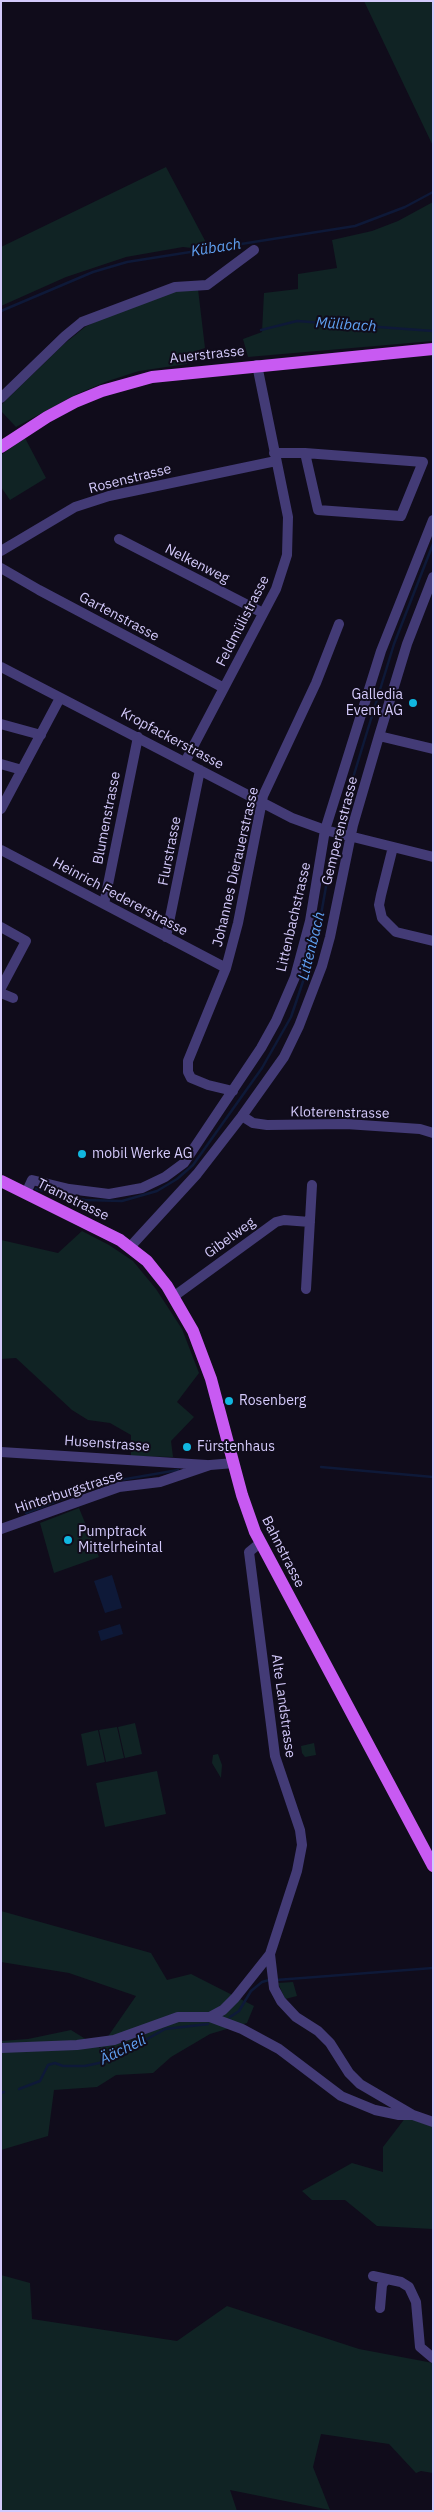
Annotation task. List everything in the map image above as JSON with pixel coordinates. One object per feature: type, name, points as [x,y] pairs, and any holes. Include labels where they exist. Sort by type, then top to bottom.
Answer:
[{"type":"main road","name":"Auerstrasse","points":[[1,447],[47,417],[75,402],[126,383],[178,373],[433,349]]},
{"type":"main road","name":"Tramstrasse","points":[[1,1181],[130,1247]]},
{"type":"main road","name":"Bahnstrasse","points":[[130,1247],[147,1261],[173,1296],[193,1331],[207,1370],[246,1508],[260,1542],[433,1866]]},
{"type":"street","points":[[1,398],[82,322],[175,287],[207,284],[254,250]]},
{"type":"street","name":"Feldmülistrasse","points":[[185,762],[278,584],[288,546],[288,517],[257,365]]},
{"type":"street","name":"Rosenstrasse","points":[[1,551],[75,508],[109,496],[275,457],[305,453],[423,462],[401,516],[318,510],[305,453]]},
{"type":"street","name":"Littenbachstrasse","points":[[26,1194],[32,1180],[76,1190],[109,1194],[142,1188],[165,1177],[184,1163],[269,1035],[295,978],[310,921],[328,831],[381,650],[433,520]]},
{"type":"street","name":"Nelkenweg","points":[[119,539],[264,613]]},
{"type":"street","name":"Gartenstrasse","points":[[1,568],[224,688]]},
{"type":"street","name":"Gemperenstrasse","points":[[130,1247],[197,1174],[244,1118],[284,1057],[312,993],[330,937],[347,836],[407,644],[433,577]]},
{"type":"street","name":"Johannes Dierauerstrasse","points":[[233,1091],[198,1082],[191,1078],[188,1066],[226,968],[238,923],[262,803],[316,683],[339,624]]},
{"type":"street","name":"Kropfackerstrasse","points":[[1,667],[262,803],[328,831],[433,857]]},
{"type":"street","points":[[2,807],[60,698]]},
{"type":"street","points":[[1,724],[41,734]]},
{"type":"street","points":[[379,736],[433,749]]},
{"type":"street","name":"Blumenstrasse","points":[[104,904],[138,737]]},
{"type":"street","points":[[1,764],[22,770]]},
{"type":"street","name":"Flurstrasse","points":[[166,937],[200,770]]},
{"type":"street","points":[[393,847],[380,895],[379,905],[382,918],[396,932],[433,941]]},
{"type":"street","name":"Heinrich Federerstrasse","points":[[1,850],[226,968]]},
{"type":"street","points":[[1,927],[29,942],[1,988]]},
{"type":"street","points":[[1,993],[13,998]]},
{"type":"street","name":"Kloterenstrasse","points":[[244,1118],[253,1123],[267,1125],[346,1124],[420,1129],[433,1133]]},
{"type":"street","points":[[306,1289],[312,1185]]},
{"type":"street","name":"Gibelweg","points":[[173,1296],[276,1222],[284,1220],[310,1222]]},
{"type":"street","name":"Husenstrasse","points":[[1,1452],[210,1465]]},
{"type":"street","name":"Hinterburgstrasse","points":[[1,1529],[119,1487],[160,1482],[210,1465],[234,1463]]},
{"type":"street","name":"Alte Landstrasse","points":[[260,1542],[249,1552],[275,1756],[300,1830],[302,1845],[297,1871],[270,1954],[274,1988],[281,2001],[296,2017],[318,2030],[330,2043],[349,2073],[360,2084],[374,2094],[413,2115],[433,2122]]},
{"type":"street","points":[[210,2017],[223,2010],[235,1998],[270,1954]]},
{"type":"street","points":[[1,2048],[77,2045],[114,2040],[178,2017],[210,2017],[242,2029],[278,2049],[341,2096],[375,2110],[399,2116],[413,2115]]},
{"type":"street","points":[[372,2276],[401,2282],[409,2288],[416,2302],[420,2347],[433,2358]]},
{"type":"street","points":[[380,2308],[382,2285],[386,2279]]},
{"type":"green space","points":[[364,1],[433,1],[433,146]]},
{"type":"green space","points":[[166,167],[210,250],[183,247],[126,257],[66,277],[1,306],[1,247]]},
{"type":"green space","points":[[433,202],[433,341],[248,357],[243,339],[262,332],[264,293],[298,289],[298,274],[337,268],[332,240],[372,231],[398,221]]},
{"type":"green space","points":[[198,289],[205,348],[187,354],[187,364],[139,371],[108,381],[77,394],[16,427],[1,411],[1,405],[64,344],[85,327],[109,315],[175,290]]},
{"type":"green space","points":[[25,438],[46,478],[10,500],[1,487],[1,455]]},
{"type":"green space","points":[[82,1231],[109,1245],[133,1261],[156,1289],[182,1329],[199,1373],[177,1402],[194,1417],[171,1441],[173,1457],[131,1456],[131,1435],[110,1423],[88,1420],[72,1410],[16,1358],[1,1359],[1,1240],[58,1253]]},
{"type":"green space","name":"Pumptrack Mittelrheintal","points":[[79,1508],[99,1557],[54,1573],[40,1523]]},
{"type":"green space","points":[[135,1723],[142,1754],[125,1758],[118,1727]]},
{"type":"green space","points":[[117,1727],[124,1758],[106,1762],[99,1730]]},
{"type":"green space","points":[[98,1730],[105,1762],[87,1766],[81,1734]]},
{"type":"green space","points":[[314,1743],[316,1755],[305,1757],[301,1746]]},
{"type":"green space","points":[[218,1754],[222,1765],[221,1778],[212,1763],[213,1755]]},
{"type":"green space","points":[[157,1771],[166,1814],[105,1827],[96,1783]]},
{"type":"green space","points":[[1,1911],[151,1953],[167,1980],[191,1974],[254,2006],[247,2023],[210,2034],[171,2057],[153,2073],[116,2075],[97,2087],[54,2090],[48,2136],[1,2150],[1,2041],[28,2039],[71,2030],[100,2048],[136,1996],[69,1973],[1,1962]]},
{"type":"green space","points":[[293,1982],[297,1996],[285,1999],[278,1983]]},
{"type":"green space","points":[[406,2117],[433,2127],[433,2229],[377,2226],[345,2200],[312,2200],[302,2191],[352,2163],[383,2172],[383,2147]]},
{"type":"green space","points":[[1,2275],[30,2283],[32,2319],[177,2341],[227,2306],[359,2349],[433,2363],[433,2473],[421,2471],[416,2473],[389,2444],[321,2434],[313,2467],[330,2510],[230,2490],[237,2511],[1,2511]]},
{"type":"water","points":[[112,1575],[122,1608],[105,1613],[94,1581]]},
{"type":"water","points":[[120,1624],[123,1634],[101,1641],[98,1631]]},
{"type":"waterway","name":"Kübach","points":[[1,311],[93,272],[127,262],[355,226],[405,207],[433,192]]},
{"type":"waterway","name":"Mülibach","points":[[261,330],[297,321],[433,331]]},
{"type":"waterway","name":"Littenbach","points":[[337,830],[394,644],[433,544]]},
{"type":"waterway","name":"Littenbach","points":[[36,1189],[85,1200],[122,1201],[157,1191],[177,1179],[193,1165],[262,1068],[291,1017],[316,943],[335,836]]},
{"type":"waterway","points":[[321,1467],[433,1477]]},
{"type":"waterway","points":[[26,1513],[103,1483],[178,1470]]},
{"type":"waterway","name":"Äächeli","points":[[276,1980],[433,1968]]},
{"type":"waterway","name":"Äächeli","points":[[230,2017],[239,2011],[251,1991],[262,1982],[269,1980]]},
{"type":"waterway","name":"Äächeli","points":[[19,2089],[40,2081],[48,2065],[55,2063],[63,2066],[85,2066],[108,2061],[165,2029],[208,2024]]},
{"type":"place","name":"Galledia Event AG","points":[[413,703]]},
{"type":"place","name":"mobil Werke AG","points":[[82,1154]]},
{"type":"place","name":"Rosenberg","points":[[229,1401]]},
{"type":"place","name":"Fürstenhaus","points":[[187,1447]]},
{"type":"place","name":"Pumptrack Mittelrheintal","points":[[68,1540]]}]
